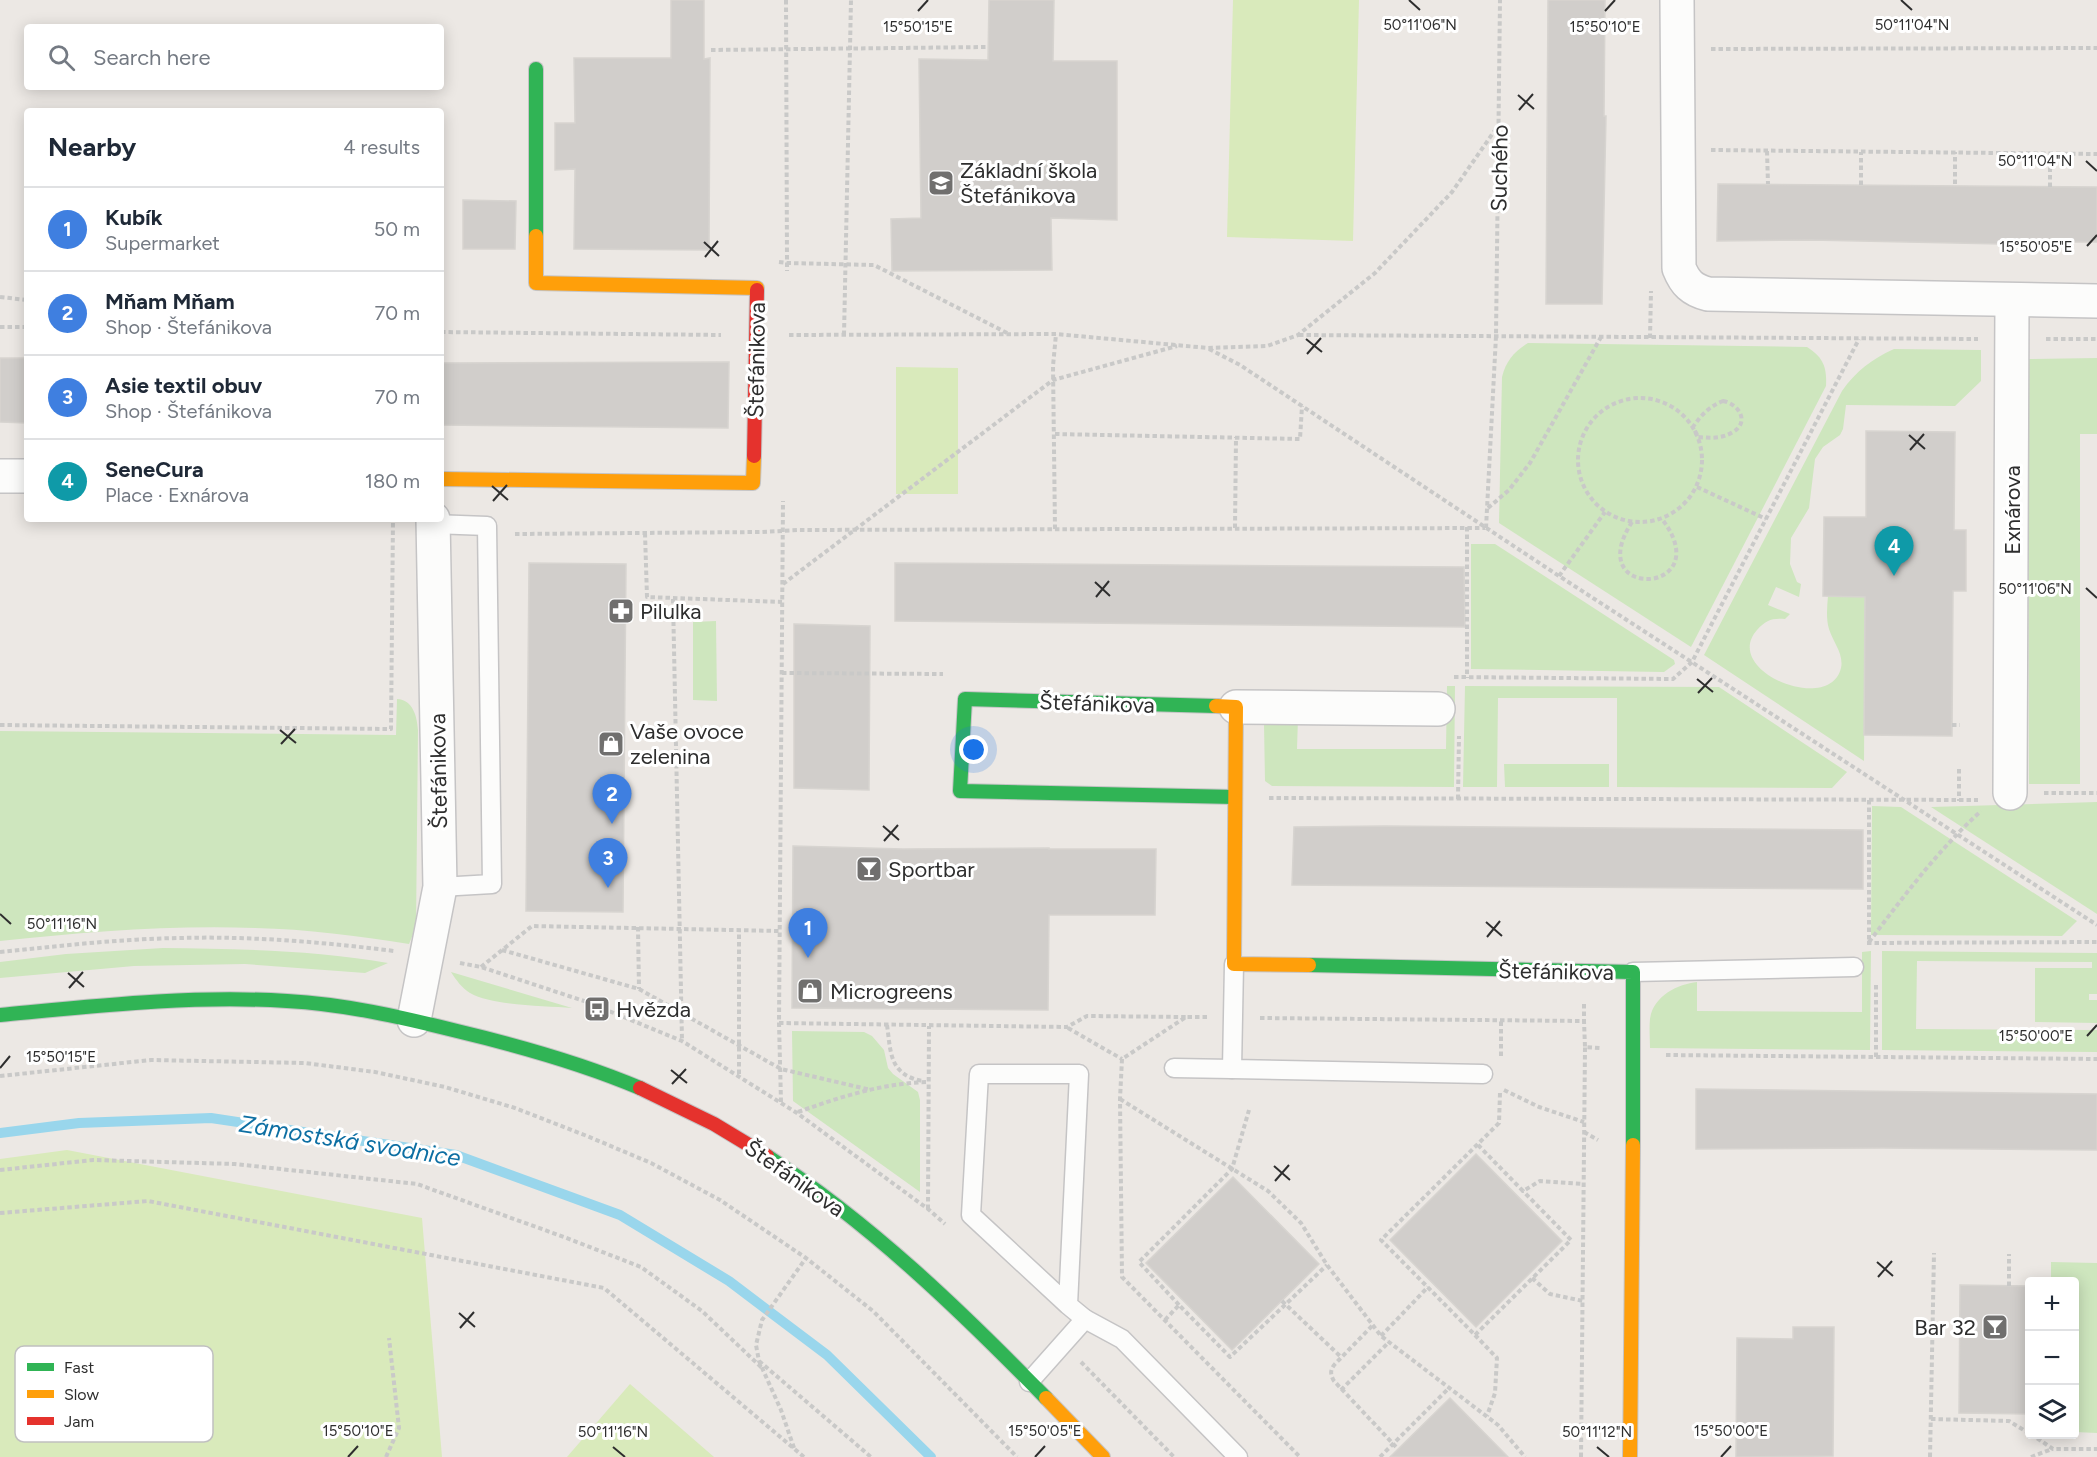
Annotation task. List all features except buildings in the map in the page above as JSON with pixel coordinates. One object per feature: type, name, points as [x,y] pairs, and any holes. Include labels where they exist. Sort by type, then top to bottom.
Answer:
[{"type":"street","points":[[1677,0],[1679,268],[1688,285],[1708,294],[2097,301]]},
{"type":"street","name":"Štefánikova","points":[[444,479],[753,483],[758,336],[757,288],[536,283],[536,69]]},
{"type":"street","name":"Exnárova","points":[[2000,798],[2012,300]]},
{"type":"street","points":[[0,476],[24,476]]},
{"type":"street","name":"Štefánikova","points":[[414,1020],[440,888],[433,522]]},
{"type":"street","name":"Štefánikova","points":[[1235,797],[960,791],[965,699],[1236,707],[1438,709]]},
{"type":"street","points":[[1234,964],[1236,707]]},
{"type":"street","name":"Štefánikova","points":[[1234,964],[1633,972],[1634,1202],[1630,1457]]},
{"type":"street","name":"Štefánikova","points":[[0,1015],[100,1005],[226,1000],[290,1001],[414,1020],[569,1061],[617,1078],[666,1099],[753,1147],[805,1181],[870,1231],[945,1296],[1103,1457]]},
{"type":"lane","points":[[433,522],[487,526],[492,884],[440,888]]},
{"type":"lane","points":[[1232,1069],[1234,964]]},
{"type":"lane","points":[[1633,972],[1854,967]]},
{"type":"lane","points":[[1174,1068],[1483,1074]]},
{"type":"lane","points":[[1068,1305],[1078,1074],[979,1074],[971,1215],[1068,1305],[1085,1319],[1122,1339],[1238,1457]]},
{"type":"lane","points":[[1029,1382],[1085,1319]]},
{"type":"path","points":[[786,0],[787,273]]},
{"type":"path","points":[[844,335],[851,0]]},
{"type":"path","name":"Suchého","points":[[1486,528],[1497,336],[1500,0]]},
{"type":"path","points":[[711,50],[988,47]]},
{"type":"path","points":[[1704,49],[2097,48]]},
{"type":"path","points":[[787,325],[787,336],[1056,334],[1208,348],[1267,346],[1298,335],[1375,273],[1452,192],[1500,123]]},
{"type":"path","points":[[1677,150],[2097,154]]},
{"type":"path","points":[[1767,151],[1768,184]]},
{"type":"path","points":[[1860,185],[1861,152]]},
{"type":"path","points":[[1954,184],[1955,153]]},
{"type":"path","points":[[2050,154],[2050,187]]},
{"type":"path","points":[[775,262],[874,265],[1010,334]]},
{"type":"path","points":[[0,297],[24,300]]},
{"type":"path","points":[[0,327],[24,327]]},
{"type":"path","points":[[444,332],[758,336]]},
{"type":"path","points":[[1055,529],[1053,380],[1056,334]]},
{"type":"path","points":[[1298,335],[1975,339]]},
{"type":"path","points":[[1487,509],[1509,490],[1525,471],[1601,337]]},
{"type":"path","points":[[1467,527],[1467,678],[1673,679],[1692,662],[1859,339]]},
{"type":"path","points":[[2041,339],[2097,339]]},
{"type":"path","points":[[783,584],[1053,380],[1180,345]]},
{"type":"path","points":[[1208,348],[1240,365],[1559,576],[2097,925]]},
{"type":"path","points":[[1629,398],[1648,398],[1666,403],[1681,413],[1693,427],[1703,454],[1702,471],[1697,488],[1688,501],[1662,519],[1632,522],[1605,512],[1592,499],[1582,483],[1578,465],[1579,447],[1585,430],[1597,415],[1611,404],[1629,398]]},
{"type":"path","points":[[1693,427],[1704,413],[1717,403],[1730,402],[1740,410],[1741,423],[1733,432],[1717,438],[1698,437]]},
{"type":"path","points":[[1055,434],[1300,439],[1302,406]]},
{"type":"path","points":[[1234,528],[1236,437]]},
{"type":"path","points":[[1697,488],[1766,519]]},
{"type":"path","points":[[783,495],[780,1103],[928,1209],[953,1232]]},
{"type":"path","points":[[1559,576],[1605,512]]},
{"type":"path","points":[[1632,522],[1623,538],[1619,556],[1629,573],[1647,580],[1665,575],[1675,560],[1675,543],[1662,519]]},
{"type":"path","points":[[0,725],[391,729],[393,522]]},
{"type":"path","points":[[487,534],[1486,528]]},
{"type":"path","points":[[645,533],[647,597],[782,602]]},
{"type":"path","points":[[673,599],[682,1041]]},
{"type":"path","points":[[782,673],[876,674]]},
{"type":"path","points":[[1952,725],[1960,725]]},
{"type":"path","points":[[1959,769],[1959,801]]},
{"type":"path","points":[[1235,797],[1905,800]]},
{"type":"path","points":[[1869,943],[1927,867],[1957,833],[2000,798]]},
{"type":"path","points":[[1869,800],[1869,943]]},
{"type":"path","points":[[481,967],[532,926],[780,931]]},
{"type":"path","points":[[638,927],[639,989]]},
{"type":"path","points":[[739,1075],[740,930]]},
{"type":"path","points":[[1857,943],[2097,942]]},
{"type":"path","points":[[1876,954],[1877,943]]},
{"type":"path","points":[[502,950],[639,989],[781,1069],[871,1090]]},
{"type":"path","points":[[1876,977],[1876,1057]]},
{"type":"path","points":[[779,1023],[1067,1027],[1087,1017],[1216,1018]]},
{"type":"path","points":[[1122,1059],[1186,1017]]},
{"type":"path","points":[[1256,1018],[1584,1021],[1581,1457]]},
{"type":"path","points":[[1501,1020],[1501,1066]]},
{"type":"path","points":[[887,1025],[892,1060],[897,1068],[914,1079],[928,1082]]},
{"type":"path","points":[[928,1209],[929,1026]]},
{"type":"path","points":[[1067,1027],[1122,1059]]},
{"type":"path","points":[[1585,1047],[1606,1049]]},
{"type":"path","points":[[1661,1055],[2097,1059]]},
{"type":"path","points":[[1122,1059],[1120,1099],[1122,1277],[1300,1457]]},
{"type":"path","points":[[0,1076],[151,1060],[293,1063],[375,1072],[445,1087],[515,1108],[651,1163],[720,1200],[806,1258],[873,1311],[1017,1457]]},
{"type":"path","points":[[797,1113],[871,1090],[905,1083],[928,1082]]},
{"type":"path","points":[[1487,1416],[1495,1393],[1497,1358],[1382,1240],[1499,1124],[1500,1088],[1539,1107],[1584,1122]]},
{"type":"path","points":[[1120,1099],[1268,1191],[1301,1223],[1327,1264],[1381,1336],[1498,1425],[1526,1457]]},
{"type":"path","points":[[1249,1110],[1232,1169],[1139,1262],[1230,1357],[1283,1302],[1327,1264]]},
{"type":"path","points":[[1475,1335],[1571,1240],[1478,1145]]},
{"type":"path","points":[[0,1170],[93,1160],[224,1164],[417,1184],[641,1267],[702,1311],[762,1368]]},
{"type":"path","points":[[1523,1191],[1540,1181],[1584,1184]]},
{"type":"path","points":[[0,1213],[148,1201],[604,1288],[804,1457]]},
{"type":"path","points":[[1930,1457],[1934,1253]]},
{"type":"path","points":[[2009,1254],[2009,1286]]},
{"type":"path","points":[[794,1448],[781,1410],[759,1361],[756,1345],[762,1320],[806,1258]]},
{"type":"path","points":[[1532,1278],[1550,1294],[1583,1301]]},
{"type":"path","points":[[1381,1336],[1428,1287]]},
{"type":"path","points":[[1283,1302],[1341,1357]]},
{"type":"path","points":[[1164,1320],[1179,1305]]},
{"type":"path","points":[[1372,1326],[1341,1357],[1331,1369],[1330,1376],[1398,1449]]},
{"type":"path","points":[[386,1457],[399,1428],[389,1338]]},
{"type":"path","points":[[1341,1389],[1389,1342]]},
{"type":"path","points":[[1064,1343],[1174,1457]]},
{"type":"path","points":[[759,1361],[871,1457]]},
{"type":"path","points":[[1380,1457],[1449,1388]]},
{"type":"path","points":[[1931,1419],[2009,1421],[2025,1431]]},
{"type":"path","points":[[2038,1439],[2053,1449]]},
{"type":"path","points":[[2031,1457],[2053,1449],[2097,1449]]},
{"type":"green space","points":[[1233,0],[1359,0],[1353,241],[1227,237]]},
{"type":"green space","points":[[1528,343],[1807,347],[1823,363],[1826,386],[1691,647],[1499,523],[1502,377],[1511,357]]},
{"type":"green space","points":[[1894,349],[1981,350],[1981,381],[1955,406],[1846,405],[1840,435],[1823,447],[1815,459],[1809,508],[1791,538],[1790,564],[1797,582],[1801,584],[1799,597],[1776,587],[1768,605],[1790,614],[1785,619],[1773,619],[1763,624],[1757,630],[1750,645],[1753,660],[1765,672],[1781,682],[1800,687],[1818,688],[1833,682],[1842,663],[1828,625],[1828,596],[1865,597],[1864,761],[1704,655],[1842,391],[1865,366]]},
{"type":"green space","points":[[2097,358],[2097,434],[2080,434],[2080,784],[2029,784],[2028,359]]},
{"type":"green space","points":[[896,367],[958,368],[958,494],[896,494]]},
{"type":"green space","points":[[1471,544],[1495,544],[1674,660],[1675,664],[1664,672],[1471,669]]},
{"type":"green space","points":[[716,621],[717,701],[693,700],[693,622]]},
{"type":"green space","points":[[1447,686],[1455,686],[1454,787],[1272,786],[1265,781],[1264,724],[1266,720],[1298,718],[1297,749],[1446,749]]},
{"type":"green space","points":[[1465,686],[1719,687],[1847,772],[1832,788],[1617,787],[1617,698],[1498,698],[1497,787],[1463,787]]},
{"type":"green space","points":[[397,699],[407,702],[413,710],[418,730],[416,927],[409,944],[313,931],[223,927],[128,930],[0,941],[0,731],[396,735]]},
{"type":"green space","points":[[1504,764],[1609,764],[1609,787],[1505,787]]},
{"type":"green space","points":[[2097,802],[2097,914],[1931,807]]},
{"type":"green space","points":[[1872,806],[1901,807],[2077,921],[2062,936],[1871,935]]},
{"type":"green space","points":[[163,948],[304,953],[388,963],[365,973],[245,964],[134,966],[0,978],[0,962],[66,954]]},
{"type":"green space","points":[[1871,951],[1870,1050],[1650,1048],[1650,1019],[1656,1004],[1668,993],[1690,983],[1697,982],[1697,1011],[1862,1012],[1862,952]]},
{"type":"green space","points":[[1882,951],[2097,953],[2097,994],[2089,994],[2089,1000],[2097,1000],[2097,1023],[2035,1022],[2035,968],[2092,968],[2092,962],[1917,961],[1916,1029],[2097,1030],[2097,1052],[1882,1050]]},
{"type":"green space","points":[[451,972],[572,1008],[492,1001],[464,989]]},
{"type":"green space","points":[[792,1031],[864,1032],[872,1036],[884,1050],[888,1068],[893,1074],[918,1092],[920,1100],[920,1192],[793,1101]]},
{"type":"green space","points":[[67,1150],[422,1218],[442,1457],[0,1457],[0,1159]]},
{"type":"green space","points":[[2051,1262],[2097,1263],[2097,1433],[2079,1432],[2079,1277],[2051,1277]]},
{"type":"green space","points":[[630,1384],[714,1457],[567,1457]]},
{"type":"waterway","name":"Zámostská svodnice","points":[[0,1133],[79,1123],[211,1118],[456,1155],[620,1215],[729,1281],[827,1355],[931,1457]]},
{"type":"traffic: fast","points":[[536,69],[536,236]]},
{"type":"traffic: fast","points":[[1216,706],[965,699],[960,791],[1235,797]]},
{"type":"traffic: fast","points":[[1309,965],[1633,972],[1633,1145]]},
{"type":"traffic: fast","points":[[0,1015],[179,1000],[287,1001],[330,1005],[394,1016],[504,1043],[573,1063],[640,1088]]},
{"type":"traffic: fast","points":[[767,1156],[805,1182],[878,1239],[981,1333],[1046,1398]]},
{"type":"traffic: slow","points":[[536,236],[536,283],[757,288],[757,290]]},
{"type":"traffic: slow","points":[[444,479],[753,483],[754,456]]},
{"type":"traffic: slow","points":[[1216,706],[1236,707],[1234,964],[1309,965]]},
{"type":"traffic: slow","points":[[1630,1457],[1633,1145]]},
{"type":"traffic: slow","points":[[1046,1398],[1103,1457]]},
{"type":"traffic: jam","points":[[754,456],[757,290]]},
{"type":"traffic: jam","points":[[640,1088],[714,1124],[767,1156]]},
{"type":"place","name":"Základní škola Štefánikova","points":[[941,183]]},
{"type":"place","name":"SeneCura","points":[[1894,576]]},
{"type":"place","name":"Pilulka","points":[[621,611]]},
{"type":"place","name":"Vaše ovoce zelenina","points":[[611,744]]},
{"type":"place","name":"Mňam Mňam","points":[[612,824]]},
{"type":"place","name":"Sportbar","points":[[869,869]]},
{"type":"place","name":"Asie textil obuv","points":[[608,888]]},
{"type":"place","name":"Kubík","points":[[808,958]]},
{"type":"place","name":"Microgreens","points":[[810,991]]},
{"type":"place","name":"Hvězda","points":[[597,1009]]},
{"type":"place","name":"Bar 32","points":[[1995,1327]]}]
